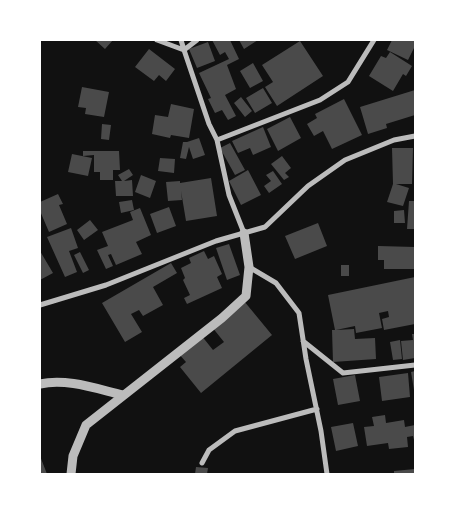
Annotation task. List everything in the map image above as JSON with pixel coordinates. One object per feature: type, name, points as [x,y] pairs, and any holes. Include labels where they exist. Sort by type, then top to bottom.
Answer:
[{"type":"street","points":[[157,40],[184,50]]},
{"type":"street","points":[[71,474],[73,456],[86,425],[222,318],[246,296],[249,267],[244,233],[229,195],[217,140],[209,124],[181,40]]},
{"type":"street","points":[[184,50],[197,40]]},
{"type":"street","points":[[217,140],[320,100],[348,82],[374,40]]},
{"type":"street","points":[[40,305],[106,285],[216,241],[265,227],[308,186],[345,160],[394,140],[415,136]]},
{"type":"street","points":[[249,267],[276,283],[299,313],[327,474]]},
{"type":"street","points":[[303,341],[343,372],[415,365]]},
{"type":"street","points":[[40,384],[52,381],[76,384],[124,395]]},
{"type":"street","points":[[202,463],[208,450],[235,431],[317,409]]},
{"type":"building","points":[[95,40],[113,40],[105,49]]},
{"type":"building","points":[[212,40],[230,40],[239,59],[227,65],[236,89],[225,95],[236,116],[228,120],[222,110],[215,113],[208,99],[211,98],[199,73],[229,59],[225,52],[220,55]]},
{"type":"building","points":[[239,40],[258,40],[244,49]]},
{"type":"building","points":[[392,40],[415,40],[415,46],[408,60],[387,50]]},
{"type":"building","points":[[300,41],[323,76],[277,106],[265,87],[273,82],[262,65]]},
{"type":"building","points":[[208,42],[215,61],[197,68],[189,49]]},
{"type":"building","points":[[149,49],[175,69],[166,81],[159,75],[154,81],[135,67]]},
{"type":"building","points":[[390,52],[412,66],[406,76],[403,74],[393,91],[369,76],[381,56],[386,58]]},
{"type":"building","points":[[253,63],[263,81],[250,88],[240,71]]},
{"type":"building","points":[[82,87],[109,92],[104,117],[85,114],[86,108],[78,107]]},
{"type":"building","points":[[263,88],[272,103],[255,113],[246,98]]},
{"type":"building","points":[[415,90],[415,115],[386,124],[387,128],[368,134],[360,107]]},
{"type":"building","points":[[241,97],[252,111],[245,117],[234,103]]},
{"type":"building","points":[[344,99],[362,135],[332,149],[323,131],[314,136],[307,124],[317,118],[315,114]]},
{"type":"building","points":[[171,104],[194,109],[189,138],[171,135],[170,138],[152,134],[155,115],[168,117]]},
{"type":"building","points":[[290,117],[301,138],[278,151],[267,129]]},
{"type":"building","points":[[102,124],[111,125],[109,140],[101,139]]},
{"type":"building","points":[[263,127],[271,147],[253,155],[250,148],[238,153],[232,141]]},
{"type":"building","points":[[199,138],[205,155],[193,159],[189,147],[186,159],[180,158],[183,142]]},
{"type":"building","points":[[230,143],[245,170],[235,175],[220,148]]},
{"type":"building","points":[[392,148],[413,148],[412,184],[396,184],[409,188],[403,206],[387,202],[393,184]]},
{"type":"building","points":[[83,151],[119,151],[120,170],[113,170],[113,180],[100,180],[100,172],[94,172],[94,155],[83,156]]},
{"type":"building","points":[[72,154],[92,158],[88,176],[68,172]]},
{"type":"building","points":[[282,156],[291,168],[285,173],[289,177],[284,180],[271,164]]},
{"type":"building","points":[[160,158],[175,159],[174,173],[158,171]]},
{"type":"building","points":[[129,169],[133,175],[124,181],[132,180],[133,196],[116,196],[115,181],[122,181],[118,175]]},
{"type":"building","points":[[248,170],[261,195],[241,205],[229,181]]},
{"type":"building","points":[[273,171],[282,184],[269,193],[264,186],[271,181],[266,175]]},
{"type":"building","points":[[141,175],[156,181],[150,198],[135,192]]},
{"type":"building","points":[[211,178],[217,216],[186,221],[181,191],[182,200],[168,201],[166,182],[180,181],[180,183]]},
{"type":"building","points":[[58,194],[63,204],[59,205],[67,224],[49,232],[40,211],[40,202]]},
{"type":"building","points":[[132,200],[134,210],[121,213],[119,202]]},
{"type":"building","points":[[409,201],[415,201],[415,229],[407,229]]},
{"type":"building","points":[[169,207],[176,226],[157,233],[150,214]]},
{"type":"building","points":[[140,208],[151,235],[136,242],[142,254],[116,265],[111,254],[108,255],[113,266],[106,269],[97,250],[108,246],[102,232],[133,220],[130,212]]},
{"type":"building","points":[[404,210],[405,223],[394,223],[394,211]]},
{"type":"building","points":[[90,220],[98,230],[84,240],[77,230]]},
{"type":"building","points":[[318,223],[327,246],[295,259],[285,236]]},
{"type":"building","points":[[71,228],[78,248],[69,251],[77,272],[65,277],[47,237]]},
{"type":"building","points":[[229,244],[240,275],[227,280],[216,248]]},
{"type":"building","points":[[378,246],[415,247],[415,269],[384,269],[384,260],[378,260]]},
{"type":"building","points":[[40,251],[53,273],[40,280]]},
{"type":"building","points":[[204,251],[208,259],[214,256],[222,274],[217,277],[222,288],[187,304],[184,298],[190,295],[183,280],[185,278],[181,268],[191,263],[189,258]]},
{"type":"building","points":[[80,252],[89,270],[83,273],[74,255]]},
{"type":"building","points":[[171,263],[177,273],[153,287],[163,305],[143,316],[139,310],[131,314],[142,332],[125,342],[102,303]]},
{"type":"building","points":[[341,265],[349,265],[349,276],[341,276]]},
{"type":"building","points":[[415,277],[415,324],[384,330],[382,319],[389,317],[388,311],[379,313],[382,328],[356,333],[355,326],[336,330],[354,329],[355,339],[375,338],[376,359],[333,362],[332,330],[335,330],[328,295]]},
{"type":"building","points":[[244,301],[272,335],[201,393],[180,367],[186,362],[178,353],[201,335],[213,350],[224,342],[212,327]]},
{"type":"building","points":[[412,334],[415,334],[415,358],[403,360],[401,341],[413,340]]},
{"type":"building","points":[[400,340],[402,359],[393,360],[390,342]]},
{"type":"building","points":[[415,371],[415,389],[414,390],[411,372]]},
{"type":"building","points":[[408,373],[410,397],[382,401],[379,377]]},
{"type":"building","points":[[355,375],[360,401],[338,405],[333,379]]},
{"type":"building","points":[[385,415],[386,423],[404,420],[405,427],[415,425],[415,444],[413,436],[407,437],[408,447],[389,449],[388,443],[367,446],[364,427],[374,426],[372,417]]},
{"type":"building","points":[[353,423],[358,446],[336,451],[331,427]]},
{"type":"building","points":[[40,456],[47,474],[40,474]]},
{"type":"building","points":[[196,467],[208,468],[207,474],[195,474]]},
{"type":"building","points":[[415,469],[415,474],[394,474],[394,471]]}]
